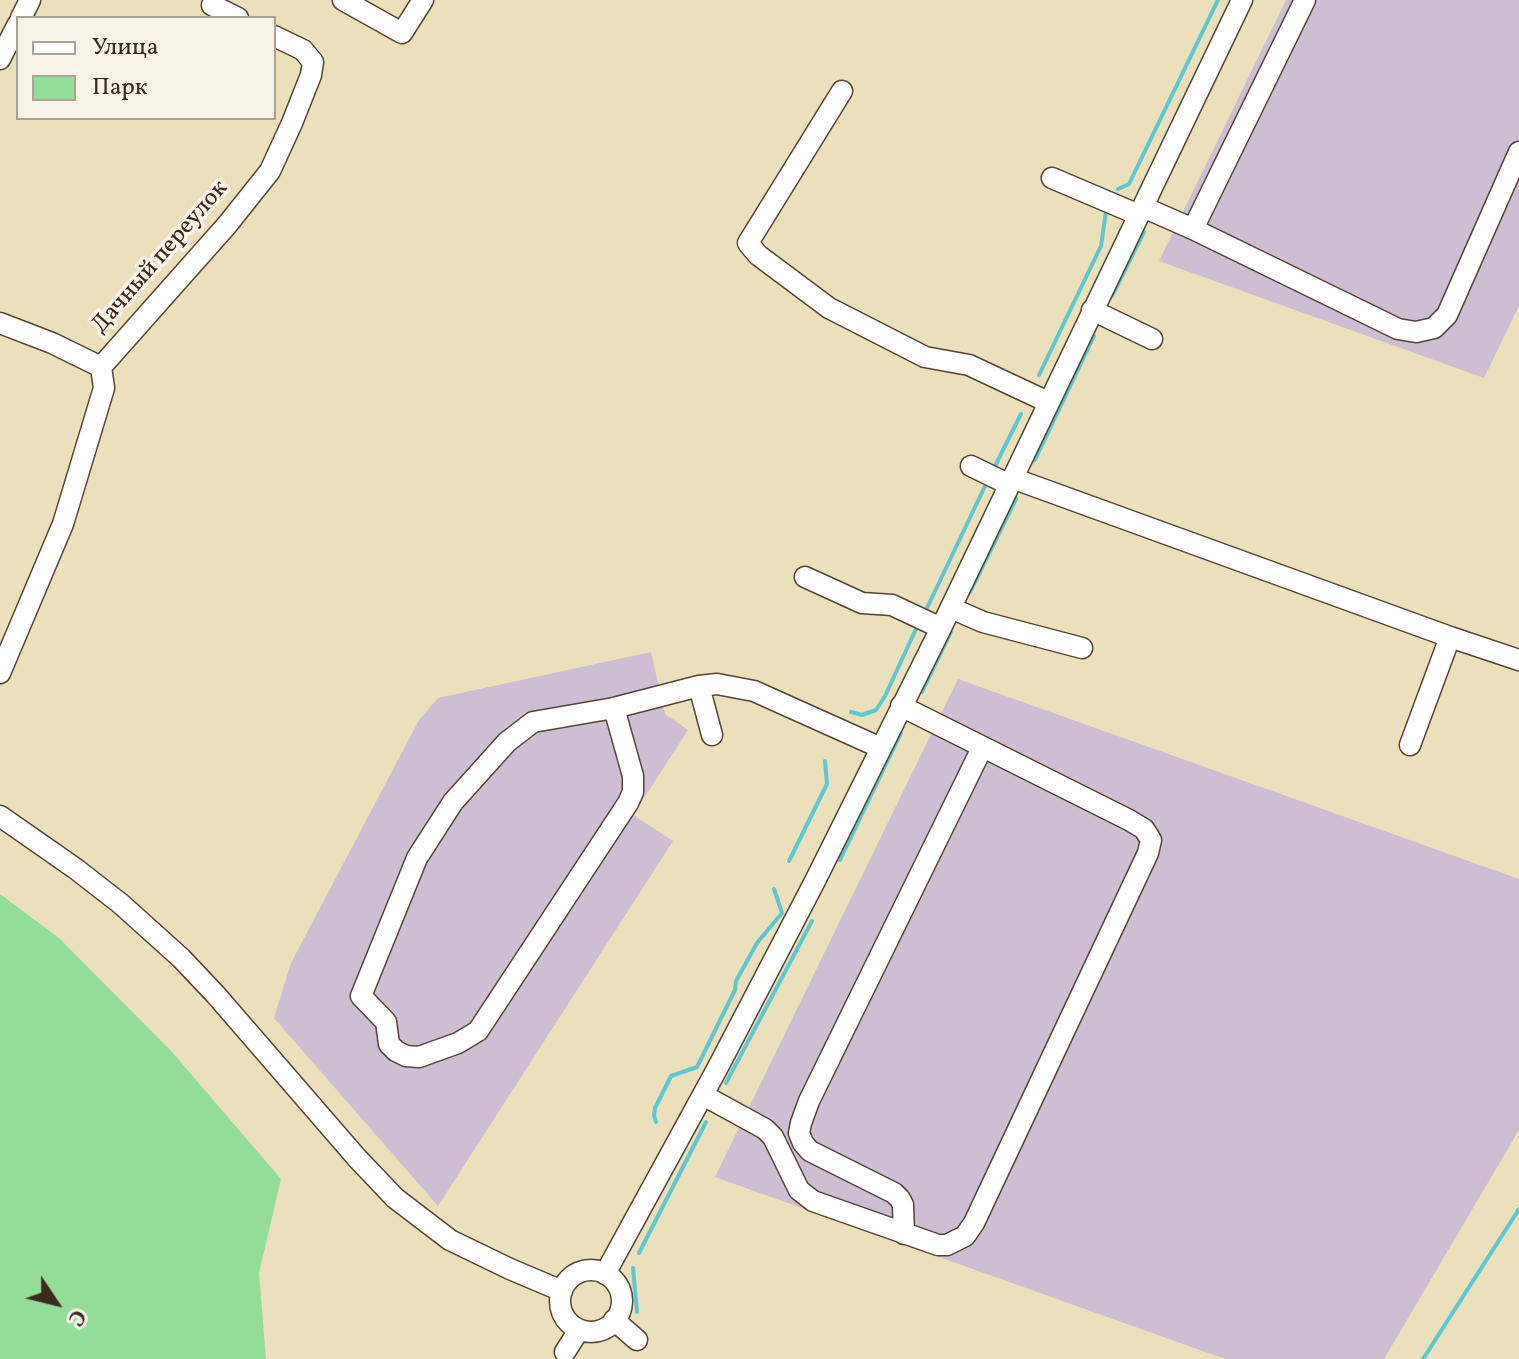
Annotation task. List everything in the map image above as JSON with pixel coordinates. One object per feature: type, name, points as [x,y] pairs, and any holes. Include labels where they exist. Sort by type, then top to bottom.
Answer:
[{"type":"street","points":[[343,0],[402,33],[423,0]]},
{"type":"street","points":[[605,1274],[815,881],[951,608],[1242,0]]},
{"type":"street","points":[[1193,229],[1305,0]]},
{"type":"street","points":[[211,8],[233,16]]},
{"type":"street","points":[[0,59],[16,28]]},
{"type":"street","name":"Дачный переулок","points":[[0,673],[63,524],[104,388],[101,367],[227,225],[270,171],[292,123],[313,62],[303,50],[276,37]]},
{"type":"street","points":[[842,91],[748,243],[758,255],[829,308],[925,357],[969,365],[1048,402]]},
{"type":"street","points":[[1052,178],[1193,229],[1398,329],[1416,332],[1434,328],[1447,315],[1519,152]]},
{"type":"street","points":[[1092,310],[1152,339]]},
{"type":"street","points":[[0,323],[52,343],[101,367]]},
{"type":"street","points":[[971,466],[1519,660]]},
{"type":"street","points":[[805,577],[862,603],[892,605],[941,628]]},
{"type":"street","points":[[951,608],[983,622],[1082,648]]},
{"type":"street","points":[[1410,745],[1450,637]]},
{"type":"street","points":[[614,708],[633,776],[633,792],[628,803],[478,1031],[458,1043],[419,1057],[396,1051],[389,1044],[386,1022],[361,996],[417,858],[453,802],[507,742],[533,722],[614,708],[717,684],[754,691],[881,748]]},
{"type":"street","points":[[699,686],[712,735]]},
{"type":"street","points":[[703,1095],[765,1129],[773,1137],[799,1190],[813,1201],[938,1245],[947,1245],[965,1236],[974,1223],[1151,840],[1144,829],[901,706]]},
{"type":"street","points":[[904,1234],[900,1199],[894,1193],[810,1151],[799,1133],[809,1101],[982,748]]},
{"type":"street","points":[[0,816],[121,904],[181,958],[395,1198],[450,1240],[562,1291]]},
{"type":"street","points":[[596,1271],[605,1274],[618,1288],[621,1309],[609,1326],[600,1331],[579,1330],[563,1316],[560,1306],[562,1291],[577,1274],[596,1271]]},
{"type":"street","points":[[614,1320],[637,1340]]},
{"type":"street","points":[[565,1352],[579,1330]]},
{"type":"shaded area","points":[[1286,0],[1519,0],[1519,306],[1484,378],[1159,261]]},
{"type":"shaded area","points":[[651,652],[665,714],[688,730],[633,815],[673,841],[438,1206],[274,1018],[291,963],[419,720],[438,698]]},
{"type":"shaded area","points":[[958,679],[1519,879],[1519,1130],[1384,1359],[1225,1359],[715,1177]]},
{"type":"green space","points":[[0,894],[59,938],[172,1052],[281,1179],[259,1273],[266,1359],[0,1359]]},
{"type":"waterway","points":[[1118,189],[1129,184],[1218,0]]},
{"type":"waterway","points":[[1039,375],[1101,246],[1106,212]]},
{"type":"waterway","points":[[1112,296],[1144,232]]},
{"type":"waterway","points":[[1035,460],[1094,336]]},
{"type":"waterway","points":[[994,468],[1021,414]]},
{"type":"waterway","points":[[927,608],[986,484]]},
{"type":"waterway","points":[[970,592],[1016,499]]},
{"type":"waterway","points":[[851,712],[862,715],[876,710],[916,629]]},
{"type":"waterway","points":[[922,692],[951,632]]},
{"type":"waterway","points":[[840,860],[901,733]]},
{"type":"waterway","points":[[789,861],[827,784],[825,761]]},
{"type":"waterway","points":[[656,1122],[655,1108],[671,1076],[697,1067],[735,990],[736,981],[757,943],[782,913],[774,889]]},
{"type":"waterway","points":[[726,1083],[812,921]]},
{"type":"waterway","points":[[639,1253],[706,1122]]},
{"type":"waterway","points":[[1423,1359],[1519,1209]]},
{"type":"waterway","points":[[633,1268],[637,1312]]}]
